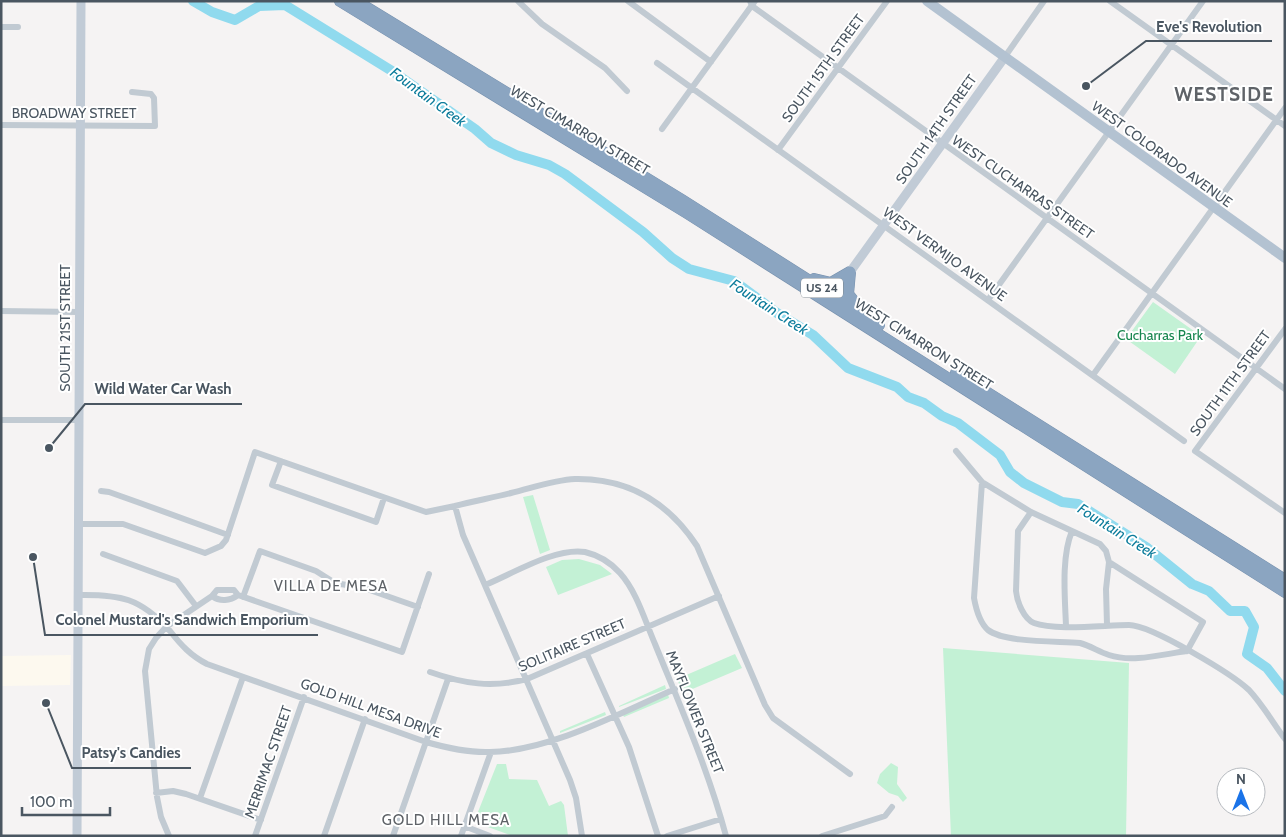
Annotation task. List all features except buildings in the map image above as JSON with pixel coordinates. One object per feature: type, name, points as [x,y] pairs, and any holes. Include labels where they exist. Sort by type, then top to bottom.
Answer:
[{"type":"highway","name":"WEST CIMARRON STREET","points":[[340,1],[679,208],[1285,592]]},
{"type":"highway","name":"WEST CIMARRON STREET","points":[[356,1],[781,262],[1285,580]]},
{"type":"highway","points":[[781,262],[825,283],[835,282],[850,272]]},
{"type":"highway","points":[[850,272],[848,286],[850,298],[884,327]]},
{"type":"main road","name":"SOUTH 21ST STREET","points":[[77,836],[78,312],[81,1]]},
{"type":"main road","name":"WEST COLORADO AVENUE","points":[[927,1],[1285,258]]},
{"type":"main road","name":"SOUTH 14TH STREET","points":[[850,272],[885,226],[1004,58]]},
{"type":"street","points":[[518,1],[542,24],[606,68],[627,91]]},
{"type":"street","points":[[628,1],[711,62]]},
{"type":"street","name":"SOUTH 15TH STREET","points":[[778,150],[887,1]]},
{"type":"street","name":"SOUTH 14TH STREET","points":[[1004,58],[1044,1]]},
{"type":"street","points":[[1110,1],[1285,126]]},
{"type":"street","points":[[988,300],[1203,1]]},
{"type":"street","points":[[662,129],[752,3]]},
{"type":"street","name":"WEST CUCHARRAS STREET","points":[[752,3],[837,69],[1285,389]]},
{"type":"street","points":[[1,27],[18,27]]},
{"type":"street","name":"WEST VERMIJO AVENUE","points":[[657,63],[1184,441]]},
{"type":"street","name":"BROADWAY STREET","points":[[1,125],[80,124],[155,126],[154,98],[151,94],[132,92]]},
{"type":"street","points":[[1093,375],[1285,108]]},
{"type":"street","points":[[1,311],[78,312]]},
{"type":"street","name":"SOUTH 11TH STREET","points":[[1285,329],[1195,451],[1285,514]]},
{"type":"street","points":[[1,420],[78,420]]},
{"type":"street","points":[[956,451],[982,482],[1031,512],[1100,544],[1106,551],[1109,562],[1106,589],[1108,625]]},
{"type":"street","points":[[78,524],[123,524],[205,553],[222,546],[228,535],[255,452],[426,512],[574,479],[606,480],[637,491],[661,504],[682,525],[697,546],[765,705],[773,718],[850,774]]},
{"type":"street","points":[[281,461],[272,485],[376,522],[384,498]]},
{"type":"street","points":[[982,482],[974,598],[976,610],[988,629],[998,635],[1010,638],[1080,643],[1091,646],[1108,655],[1126,659],[1187,651]]},
{"type":"street","points":[[101,491],[117,494],[228,535]]},
{"type":"street","points":[[455,506],[463,535],[573,788],[582,836]]},
{"type":"street","points":[[1031,512],[1018,531],[1017,599],[1028,619],[1043,626],[1132,625],[1154,632],[1207,660],[1242,685],[1267,712],[1285,739]]},
{"type":"street","points":[[1066,626],[1067,550],[1072,531]]},
{"type":"street","points":[[240,596],[260,551],[316,571],[335,583],[364,588],[418,607]]},
{"type":"street","name":"MAYFLOWER STREET","points":[[485,585],[564,552],[584,552],[601,558],[620,573],[630,588],[696,740],[726,836]]},
{"type":"street","points":[[102,554],[177,581],[196,606]]},
{"type":"street","points":[[1109,562],[1203,622],[1187,651]]},
{"type":"street","points":[[169,836],[161,816],[156,793],[145,671],[147,656],[152,643],[166,628],[212,596],[217,590],[234,590],[240,596],[402,652],[430,574]]},
{"type":"street","name":"GOLD HILL MESA DRIVE","points":[[77,595],[108,595],[132,600],[147,609],[180,645],[198,659],[243,677],[304,697],[426,742],[457,750],[491,752],[527,748],[553,741],[675,689]]},
{"type":"street","name":"SOLITAIRE STREET","points":[[430,672],[448,679],[481,685],[502,684],[527,679],[719,596]]},
{"type":"street","points":[[587,654],[639,774],[658,836]]},
{"type":"street","points":[[200,798],[243,677]]},
{"type":"street","points":[[393,836],[448,679]]},
{"type":"street","name":"MERRIMAC STREET","points":[[256,836],[304,697]]},
{"type":"street","points":[[324,836],[365,719]]},
{"type":"street","points":[[461,836],[491,752]]},
{"type":"street","points":[[156,793],[173,791],[200,798],[261,820]]},
{"type":"street","points":[[822,836],[885,816],[892,806]]},
{"type":"street","points":[[666,836],[721,819]]},
{"type":"street","points":[[464,826],[490,836]]},
{"type":"shaded area","points":[[71,655],[70,685],[1,686],[1,656]]},
{"type":"green space","name":"Cucharras Park","points":[[1153,302],[1201,336],[1175,374],[1126,339]]},
{"type":"green space","points":[[533,495],[550,550],[540,554],[523,497]]},
{"type":"green space","points":[[579,559],[600,565],[612,574],[558,595],[546,567],[562,560]]},
{"type":"green space","points":[[943,648],[1129,663],[1126,836],[951,836]]},
{"type":"green space","points":[[735,654],[742,668],[683,693],[677,679]]},
{"type":"green space","points":[[665,685],[666,689],[619,707],[619,706]]},
{"type":"green space","points":[[668,694],[669,698],[624,717],[623,715]]},
{"type":"green space","points":[[605,712],[606,715],[560,733],[560,731]]},
{"type":"green space","points":[[891,763],[898,767],[897,784],[907,798],[903,802],[898,796],[889,793],[877,783],[880,774]]},
{"type":"green space","points":[[497,764],[506,764],[509,779],[537,780],[549,806],[561,801],[564,805],[568,836],[513,836],[474,822]]},
{"type":"waterway","name":"Fountain Creek","points":[[193,1],[212,12],[235,20],[259,6],[285,5],[392,71],[475,129],[491,143],[516,155],[549,165],[565,174],[643,232],[672,258],[689,269],[734,281],[777,313],[813,335],[848,368],[897,387],[908,397],[924,403],[942,416],[958,423],[1000,455],[1010,472],[1024,483],[1062,502],[1078,504],[1146,547],[1192,584],[1209,591],[1230,611],[1245,611],[1254,627],[1247,654],[1267,668],[1285,691]]},
{"type":"place","name":"Eve's Revolution","points":[[1086,86]]},
{"type":"place","name":"Wild Water Car Wash","points":[[49,448]]},
{"type":"place","name":"Colonel Mustard's Sandwich Emporium","points":[[33,557]]},
{"type":"place","name":"Patsy's Candies","points":[[46,703]]},
{"type":"district","name":"WESTSIDE","points":[[1224,94]]},
{"type":"district","name":"VILLA DE MESA","points":[[331,586]]},
{"type":"district","name":"GOLD HILL MESA","points":[[446,820]]}]
